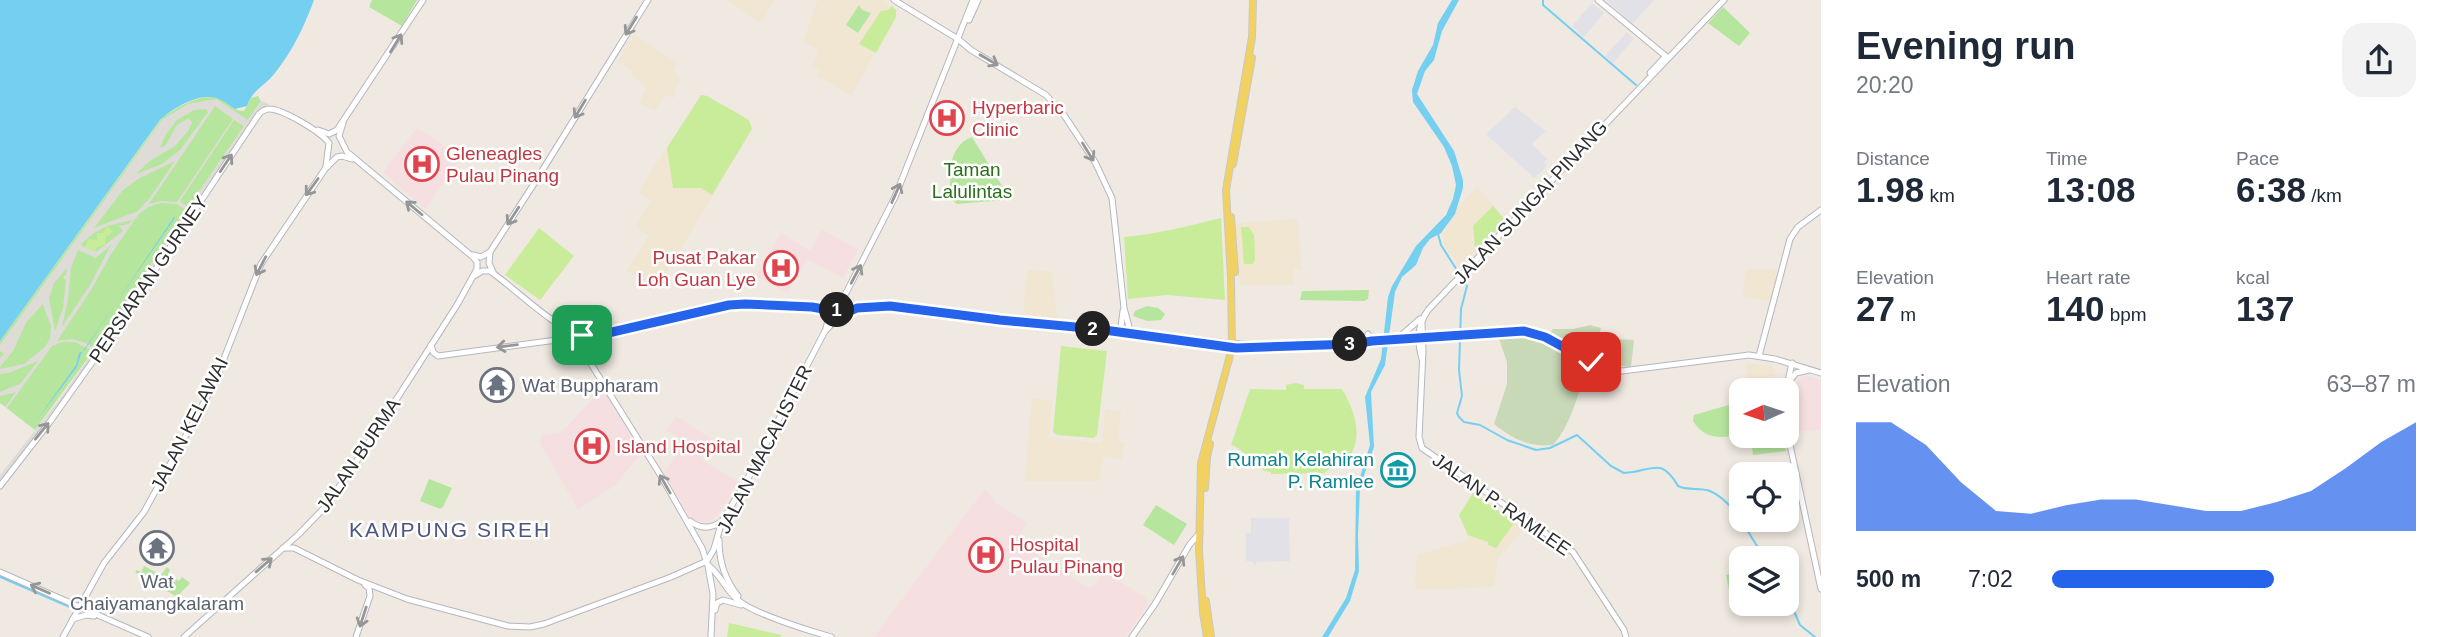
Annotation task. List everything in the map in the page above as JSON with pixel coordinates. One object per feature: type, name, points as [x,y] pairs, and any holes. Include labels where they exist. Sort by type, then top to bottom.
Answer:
[{"type":"main road","points":[[309,127],[329,134],[337,130],[423,0]]},
{"type":"main road","points":[[498,277],[490,267],[490,252],[648,0]]},
{"type":"main road","points":[[894,0],[1046,95],[1064,115],[1095,162],[1114,204],[1124,308],[1130,331],[1234,346]]},
{"type":"main road","points":[[971,50],[963,39],[975,0]]},
{"type":"main road","points":[[975,0],[895,197],[846,293],[843,301],[845,306],[890,306],[1234,346],[1354,344],[1517,331],[1534,333],[1600,366],[1622,371],[1746,356],[1821,373]]},
{"type":"main road","points":[[1209,637],[1204,571],[1206,467],[1234,346],[1226,190],[1252,37],[1255,0]]},
{"type":"main road","points":[[1598,0],[1667,57]]},
{"type":"main road","name":"JALAN SUNGAI PINANG","points":[[1392,341],[1423,317],[1720,0]]},
{"type":"main road","points":[[942,31],[951,42],[953,54]]},
{"type":"main road","points":[[953,54],[960,48],[971,50]]},
{"type":"main road","name":"PERSIARAN GURNEY","points":[[0,486],[115,330],[259,114],[265,110],[275,110],[309,127]]},
{"type":"main road","points":[[343,122],[339,133],[340,140],[355,160]]},
{"type":"main road","points":[[309,127],[329,143],[329,157],[325,169]]},
{"type":"main road","points":[[325,169],[337,157],[347,156],[355,160],[467,252],[477,262],[473,277]]},
{"type":"main road","name":"JALAN KELAWAI","points":[[63,637],[104,563],[144,512],[214,384],[261,264],[325,169]]},
{"type":"main road","points":[[1759,358],[1794,230],[1821,210]]},
{"type":"main road","points":[[467,252],[478,257],[490,252]]},
{"type":"main road","points":[[1768,358],[1763,350],[1778,297],[1784,263]]},
{"type":"main road","points":[[473,277],[486,271],[498,277],[561,326],[568,333],[564,339]]},
{"type":"main road","name":"JALAN BURMA","points":[[184,637],[330,502],[473,277]]},
{"type":"main road","points":[[561,326],[576,334],[589,336],[729,305],[817,307],[835,304],[846,293]]},
{"type":"main road","points":[[800,307],[825,310],[829,317],[825,331]]},
{"type":"main road","points":[[817,307],[846,313]]},
{"type":"main road","name":"JALAN MACALISTER","points":[[707,563],[721,525],[747,481],[825,331],[846,313],[857,308]]},
{"type":"main road","points":[[1097,329],[1119,329],[1124,308]]},
{"type":"main road","points":[[1421,340],[1423,317]]},
{"type":"main road","points":[[1368,334],[1375,342]]},
{"type":"main road","points":[[584,350],[583,342],[589,336]]},
{"type":"main road","points":[[431,345],[433,352],[439,355],[574,340],[584,350],[702,548],[711,580],[713,616]]},
{"type":"main road","name":"JALAN P. RAMLEE","points":[[1421,340],[1419,440],[1422,448],[1573,552],[1625,631],[1626,637]]},
{"type":"main road","points":[[1209,637],[1202,601],[1202,456],[1234,346]]},
{"type":"main road","points":[[1759,358],[1791,365]]},
{"type":"main road","points":[[1788,378],[1791,365]]},
{"type":"main road","points":[[1792,378],[1796,373],[1807,369]]},
{"type":"main road","points":[[1791,448],[1821,589]]},
{"type":"main road","points":[[685,518],[702,527],[721,525],[719,555],[726,575],[736,593],[754,609]]},
{"type":"main road","points":[[1132,637],[1190,544],[1200,533]]},
{"type":"main road","points":[[283,548],[294,548],[384,591],[500,624],[530,627],[562,618],[707,563]]},
{"type":"main road","points":[[698,566],[702,548]]},
{"type":"main road","points":[[707,563],[734,597],[754,609]]},
{"type":"main road","points":[[698,566],[704,568],[711,580]]},
{"type":"main road","points":[[0,572],[148,637]]},
{"type":"main road","points":[[358,580],[368,586],[370,596]]},
{"type":"main road","points":[[356,637],[373,591],[384,591]]},
{"type":"main road","points":[[710,637],[717,603],[723,600],[831,637]]},
{"type":"main road","points":[[73,619],[86,615],[101,617]]},
{"type":"shaded area","points":[[727,0],[775,0],[762,21],[757,21]]},
{"type":"shaded area","points":[[818,0],[883,0],[896,10],[896,17],[851,95],[817,76],[819,70],[812,67],[818,49],[803,42]]},
{"type":"shaded area","points":[[1606,0],[1654,0],[1632,24]]},
{"type":"shaded area","points":[[1592,3],[1604,13],[1584,37],[1572,26]]},
{"type":"shaded area","points":[[1627,32],[1634,39],[1613,63],[1605,56]]},
{"type":"shaded area","points":[[634,35],[677,63],[673,70],[680,79],[674,92],[676,93],[673,98],[665,94],[655,111],[639,103],[647,87],[631,76],[632,70],[618,62]]},
{"type":"shaded area","points":[[701,95],[749,120],[752,129],[658,287],[627,271],[649,236],[638,229],[637,223],[652,201],[638,192]]},
{"type":"shaded area","points":[[216,99],[248,120],[261,101],[269,104],[256,113],[64,398],[0,481],[0,475],[62,396],[93,351],[75,342],[62,342],[52,346],[7,408],[5,407],[16,392],[0,396],[0,392],[20,384],[38,361],[8,373],[0,374],[0,369],[24,364],[45,347],[50,339],[51,326],[43,304],[27,321],[13,351],[0,367],[0,358],[4,354],[0,351],[0,345],[162,120],[188,104]],"holes":[[[215,106],[233,119],[177,202],[161,201],[149,204]],[[206,109],[208,112],[180,150],[162,164],[136,174],[150,161],[175,146],[188,131],[192,123],[189,118],[177,125],[166,145],[160,148],[166,134],[177,120],[194,110]],[[234,120],[244,126],[188,207],[180,201]],[[175,161],[138,211],[94,228],[123,190],[138,179]],[[161,203],[176,204],[187,210],[95,348],[72,339],[57,341],[138,215],[148,207]],[[132,220],[129,224],[119,226],[123,231],[96,252],[81,244],[107,226]],[[111,245],[90,285],[62,327],[71,268],[78,250],[96,258]],[[67,268],[63,277],[66,280],[63,308],[55,331],[49,298],[54,283]]]},
{"type":"shaded area","points":[[1515,107],[1546,131],[1532,144],[1547,159],[1544,162],[1547,166],[1534,178],[1486,134]]},
{"type":"shaded area","name":"Gleneagles Pulau Pinang","points":[[417,128],[461,157],[425,209],[383,172]]},
{"type":"shaded area","points":[[1477,187],[1506,221],[1460,267],[1445,246],[1443,234],[1460,205]]},
{"type":"shaded area","points":[[1297,219],[1302,269],[1294,269],[1294,285],[1239,285],[1236,223]]},
{"type":"shaded area","name":"Pusat Pakar Loh Guan Lye","points":[[822,230],[858,249],[843,278],[807,259],[787,293],[756,276],[781,233],[810,251]]},
{"type":"shaded area","points":[[1029,270],[1051,271],[1058,319],[1023,316],[1026,275]]},
{"type":"shaded area","points":[[1779,270],[1773,301],[1743,297],[1746,271]]},
{"type":"shaded area","points":[[1745,363],[1773,366],[1776,378],[1749,378]]},
{"type":"shaded area","points":[[1802,377],[1821,380],[1821,430],[1799,432],[1799,380]]},
{"type":"shaded area","name":"Island Hospital","points":[[604,387],[644,450],[614,486],[578,509],[540,443],[541,435],[559,433],[566,428]]},
{"type":"shaded area","points":[[1032,398],[1052,401],[1049,438],[1102,443],[1105,409],[1121,411],[1118,441],[1125,443],[1122,460],[1104,456],[1099,481],[1025,481]]},
{"type":"shaded area","name":"Island Hospital","points":[[676,416],[711,439],[700,459],[738,482],[717,516],[707,522],[690,517],[664,473],[685,442],[667,430]]},
{"type":"shaded area","name":"Hospital Pulau Pinang","points":[[985,489],[997,504],[1027,522],[1017,542],[1088,588],[1093,587],[1104,572],[1146,598],[1147,606],[1125,637],[874,637]]},
{"type":"shaded area","points":[[1473,493],[1524,529],[1498,558],[1494,587],[1417,590],[1417,555],[1469,540],[1459,515]]},
{"type":"shaded area","points":[[1251,518],[1289,518],[1290,561],[1256,562],[1256,566],[1251,561],[1246,561],[1246,533],[1251,533]]},
{"type":"green space","points":[[372,0],[417,0],[402,26],[369,7]]},
{"type":"green space","points":[[859,5],[862,10],[871,13],[858,33],[846,25]]},
{"type":"green space","points":[[892,6],[896,10],[896,17],[876,53],[859,44],[881,11]]},
{"type":"green space","points":[[1723,7],[1750,33],[1739,46],[1708,23]]},
{"type":"green space","points":[[701,95],[749,120],[752,129],[712,195],[701,188],[673,188],[667,148]]},
{"type":"green space","points":[[258,96],[261,101],[93,351],[35,430],[0,403],[0,341],[162,118],[189,102],[212,97],[236,110],[244,111],[251,98]]},
{"type":"green space","name":"Taman Lalulintas","points":[[972,137],[1002,186],[1006,194],[1004,200],[957,204],[951,199],[951,163],[958,147]]},
{"type":"green space","points":[[1493,206],[1506,221],[1477,249],[1473,226]]},
{"type":"green space","points":[[1221,218],[1225,300],[1167,295],[1128,299],[1124,237]]},
{"type":"green space","points":[[107,226],[113,232],[105,238],[105,244],[96,248],[96,253],[83,247],[88,239],[97,240],[97,233],[103,233]]},
{"type":"green space","points":[[1241,227],[1249,227],[1254,235],[1253,264],[1244,264]]},
{"type":"green space","points":[[539,228],[574,256],[540,300],[505,275]]},
{"type":"green space","points":[[1369,290],[1368,299],[1364,301],[1300,300],[1302,291]]},
{"type":"green space","points":[[1147,306],[1158,308],[1165,314],[1161,320],[1147,321],[1133,316],[1135,311]]},
{"type":"green space","points":[[1590,325],[1601,328],[1597,340],[1604,343],[1598,361],[1548,335],[1553,329],[1573,329]]},
{"type":"green space","points":[[1498,336],[1532,337],[1587,364],[1570,417],[1553,445],[1536,445],[1521,441],[1494,424],[1507,384],[1507,362]]},
{"type":"green space","points":[[1612,339],[1634,340],[1631,367],[1602,363]]},
{"type":"green space","points":[[1061,346],[1107,351],[1097,435],[1094,438],[1057,435],[1053,432]]},
{"type":"green space","points":[[1286,385],[1304,385],[1304,389],[1342,389],[1354,416],[1356,436],[1351,454],[1344,462],[1325,473],[1271,474],[1259,468],[1242,451],[1231,445],[1250,389],[1286,390]]},
{"type":"green space","points":[[1729,405],[1729,436],[1720,437],[1703,432],[1693,421],[1694,415]]},
{"type":"green space","points":[[1752,448],[1785,448],[1786,451],[1753,455]]},
{"type":"green space","points":[[429,479],[452,488],[440,509],[420,501]]},
{"type":"green space","points":[[1473,493],[1515,522],[1496,548],[1468,535],[1459,515]]},
{"type":"green space","points":[[1156,505],[1187,524],[1174,545],[1143,525]]},
{"type":"green space","points":[[144,566],[161,575],[167,567],[170,570],[168,574],[179,581],[182,577],[190,583],[177,597],[135,572],[141,572]]},
{"type":"green space","points":[[729,623],[781,635],[781,637],[727,637]]},
{"type":"water","points":[[0,0],[314,0],[287,56],[271,78],[252,96],[247,106],[235,109],[221,100],[205,97],[180,106],[160,120],[0,341]]},
{"type":"water","points":[[1452,0],[1459,0],[1442,31],[1434,60],[1425,71],[1417,94],[1454,151],[1463,188],[1455,214],[1441,233],[1430,239],[1423,248],[1416,265],[1402,277],[1395,292],[1385,365],[1371,392],[1374,447],[1360,487],[1359,571],[1350,601],[1328,637],[1322,637],[1346,598],[1355,570],[1356,490],[1370,445],[1365,397],[1381,359],[1388,297],[1416,246],[1446,215],[1456,185],[1444,147],[1413,102],[1412,90],[1418,71],[1433,45],[1438,23]]},
{"type":"water","points":[[174,217],[175,218],[116,304]]},
{"type":"water","points":[[83,352],[77,367],[36,421],[76,365],[79,353]]},
{"type":"waterway","points":[[1543,0],[1543,5],[1636,85]]},
{"type":"waterway","points":[[1438,234],[1441,245],[1467,286],[1461,309],[1459,370],[1462,396],[1457,413],[1464,422],[1480,425],[1507,440],[1536,450],[1550,448],[1577,435],[1611,466],[1624,473],[1660,468],[1672,476],[1678,486],[1706,490],[1719,496],[1735,512],[1757,546]]},
{"type":"waterway","points":[[0,576],[69,606]]},
{"type":"waterway","points":[[1796,616],[1800,625],[1815,637]]},
{"type":"place","name":"Hyperbaric Clinic","points":[[947,118]]},
{"type":"place","name":"Gleneagles Pulau Pinang","points":[[422,164]]},
{"type":"place","name":"Pusat Pakar Loh Guan Lye","points":[[781,268]]},
{"type":"place","name":"Wat Buppharam","points":[[497,385]]},
{"type":"place","name":"Island Hospital","points":[[592,446]]},
{"type":"place","name":"Rumah Kelahiran P. Ramlee","points":[[1398,470]]},
{"type":"place","name":"Wat Chaiyamangkalaram","points":[[157,548]]},
{"type":"place","name":"Hospital Pulau Pinang","points":[[986,555]]},
{"type":"district","name":"KAMPUNG SIREH","points":[[450,530]]},
{"type":"route","points":[[582,335],[608,333],[736,304],[812,307],[846,313],[857,308],[890,306],[1097,329],[1236,348],[1354,344],[1524,331],[1545,337],[1591,362]]}]
